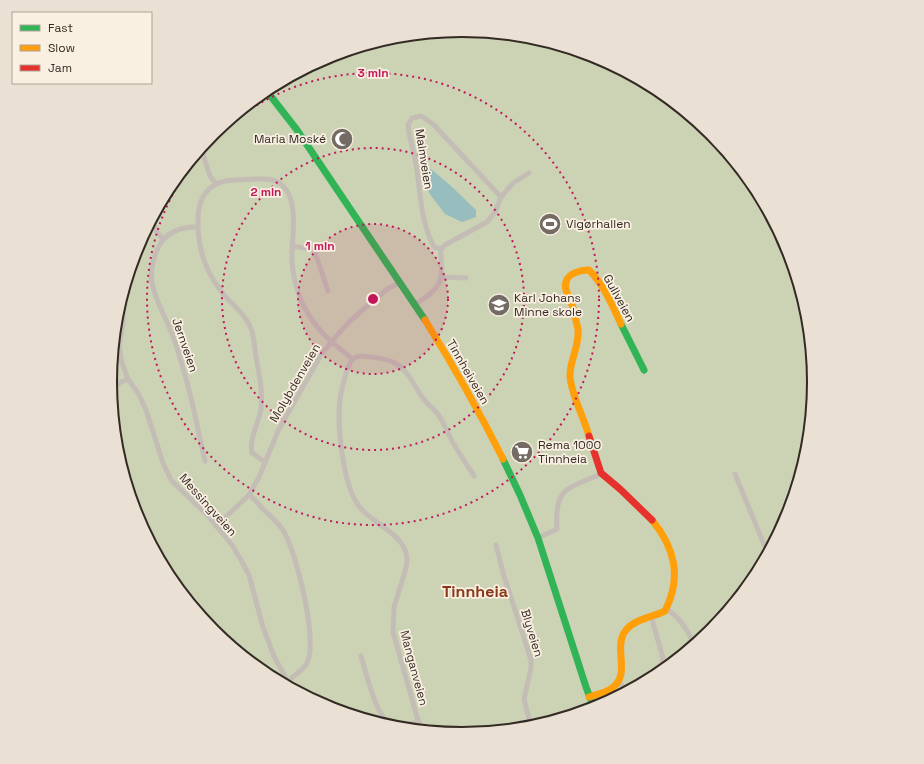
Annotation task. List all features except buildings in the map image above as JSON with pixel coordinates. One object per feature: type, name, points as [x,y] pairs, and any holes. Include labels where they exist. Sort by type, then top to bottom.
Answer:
[{"type":"street","name":"Tinnheiveien","points":[[270,95],[297,130],[399,283],[415,304],[442,346],[482,418],[515,484],[538,538],[590,702]]},
{"type":"street","name":"Malmveien","points":[[441,249],[434,247],[422,212],[416,164],[408,125],[412,118],[421,116],[433,124],[501,197]]},
{"type":"street","points":[[203,155],[210,176],[216,184]]},
{"type":"street","points":[[415,304],[421,301],[440,282],[442,277],[440,256],[441,249],[445,245],[487,222],[495,212],[501,197],[513,183],[529,173]]},
{"type":"street","points":[[265,462],[252,453],[251,447],[259,418],[262,397],[253,333],[247,318],[221,291],[204,262],[199,244],[198,208],[201,201],[216,184],[231,180],[272,179],[283,186],[288,192],[292,205],[293,270],[303,304],[311,318],[331,342],[352,360],[358,356],[383,359],[395,363],[405,371],[426,403],[437,413],[452,441],[474,476]]},
{"type":"street","points":[[155,226],[157,232],[163,239],[182,228],[198,227]]},
{"type":"street","name":"Jernveien","points":[[163,239],[155,253],[151,268],[152,284],[156,301],[172,334],[187,381],[205,461]]},
{"type":"street","points":[[292,246],[313,249],[328,291]]},
{"type":"street","name":"Gullveien","points":[[601,474],[585,422],[574,394],[570,377],[570,368],[578,339],[578,331],[573,306],[565,287],[566,280],[569,276],[583,270],[589,270],[595,276],[607,294],[644,370]]},
{"type":"street","points":[[442,277],[466,278]]},
{"type":"street","name":"Molybdenveien","points":[[216,526],[249,495],[284,420],[314,366],[331,342],[350,321],[374,300],[387,289],[399,283]]},
{"type":"street","name":"Messingveien","points":[[119,347],[122,363],[128,379],[139,395],[146,410],[167,473],[175,485],[205,513],[238,555],[248,575],[263,627],[274,656],[287,680]]},
{"type":"street","name":"Manganveien","points":[[352,360],[346,374],[339,402],[341,441],[345,474],[353,497],[362,510],[372,519],[393,533],[402,544],[407,555],[408,561],[394,607],[393,632],[419,722],[414,723]]},
{"type":"street","points":[[117,385],[128,379]]},
{"type":"street","points":[[538,538],[557,529],[558,503],[560,497],[566,490],[573,485],[601,474],[612,481],[656,523],[668,540],[673,555],[674,569],[670,600],[665,611],[632,625],[626,631],[620,644],[621,667],[619,681],[611,689],[589,697]]},
{"type":"street","points":[[735,474],[765,547]]},
{"type":"street","points":[[249,495],[272,517],[283,531],[290,545],[300,578],[308,622],[310,652],[307,663],[289,681]]},
{"type":"street","name":"Blyveien","points":[[496,544],[504,576],[531,660],[531,668],[524,698],[529,720]]},
{"type":"street","points":[[666,609],[672,612],[683,623],[691,639]]},
{"type":"street","points":[[651,616],[663,658],[662,663]]},
{"type":"street","name":"Manganveien","points":[[361,656],[376,705],[382,717]]},
{"type":"street","points":[[619,681],[623,687]]},
{"type":"street","name":"Tinnheiveien","points":[[589,697],[591,702]]},
{"type":"green space","points":[[462,37],[485,38],[507,40],[551,49],[573,55],[615,73],[654,95],[672,108],[706,138],[736,172],[761,210],[781,250],[789,271],[804,337],[807,382],[806,405],[804,427],[795,471],[789,493],[771,535],[761,555],[736,592],[706,626],[672,656],[634,681],[594,701],[573,709],[507,724],[462,727],[439,726],[417,724],[373,715],[351,709],[309,691],[289,681],[252,656],[218,626],[188,592],[163,554],[143,514],[135,493],[120,427],[117,382],[118,359],[120,337],[129,293],[135,271],[153,229],[163,209],[188,172],[218,138],[252,108],[290,83],[330,63],[351,55],[417,40]]},
{"type":"water","points":[[431,169],[476,210],[476,217],[462,222],[445,214],[429,193],[426,173]]},
{"type":"traffic: fast","points":[[270,95],[297,130],[425,320]]},
{"type":"traffic: fast","points":[[621,324],[644,370]]},
{"type":"traffic: fast","points":[[503,459],[538,538],[592,702]]},
{"type":"traffic: slow","points":[[589,436],[573,392],[570,377],[578,329],[574,311],[565,285],[569,276],[579,271],[589,270],[603,289],[621,324]]},
{"type":"traffic: slow","points":[[425,320],[466,388],[503,459]]},
{"type":"traffic: slow","points":[[589,697],[607,691],[618,682],[622,668],[622,637],[626,630],[634,623],[665,611],[670,598],[673,586],[674,563],[666,541],[652,520]]},
{"type":"traffic: jam","points":[[589,436],[601,473],[652,520]]},
{"type":"place","name":"Maria Moské","points":[[342,139]]},
{"type":"place","name":"Vigørhallen","points":[[550,224]]},
{"type":"place","name":"Karl Johans Minne skole","points":[[499,305]]},
{"type":"place","name":"Rema 1000 Tinnheia","points":[[522,452]]},
{"type":"district","name":"Tinnheia","points":[[475,591]]}]
